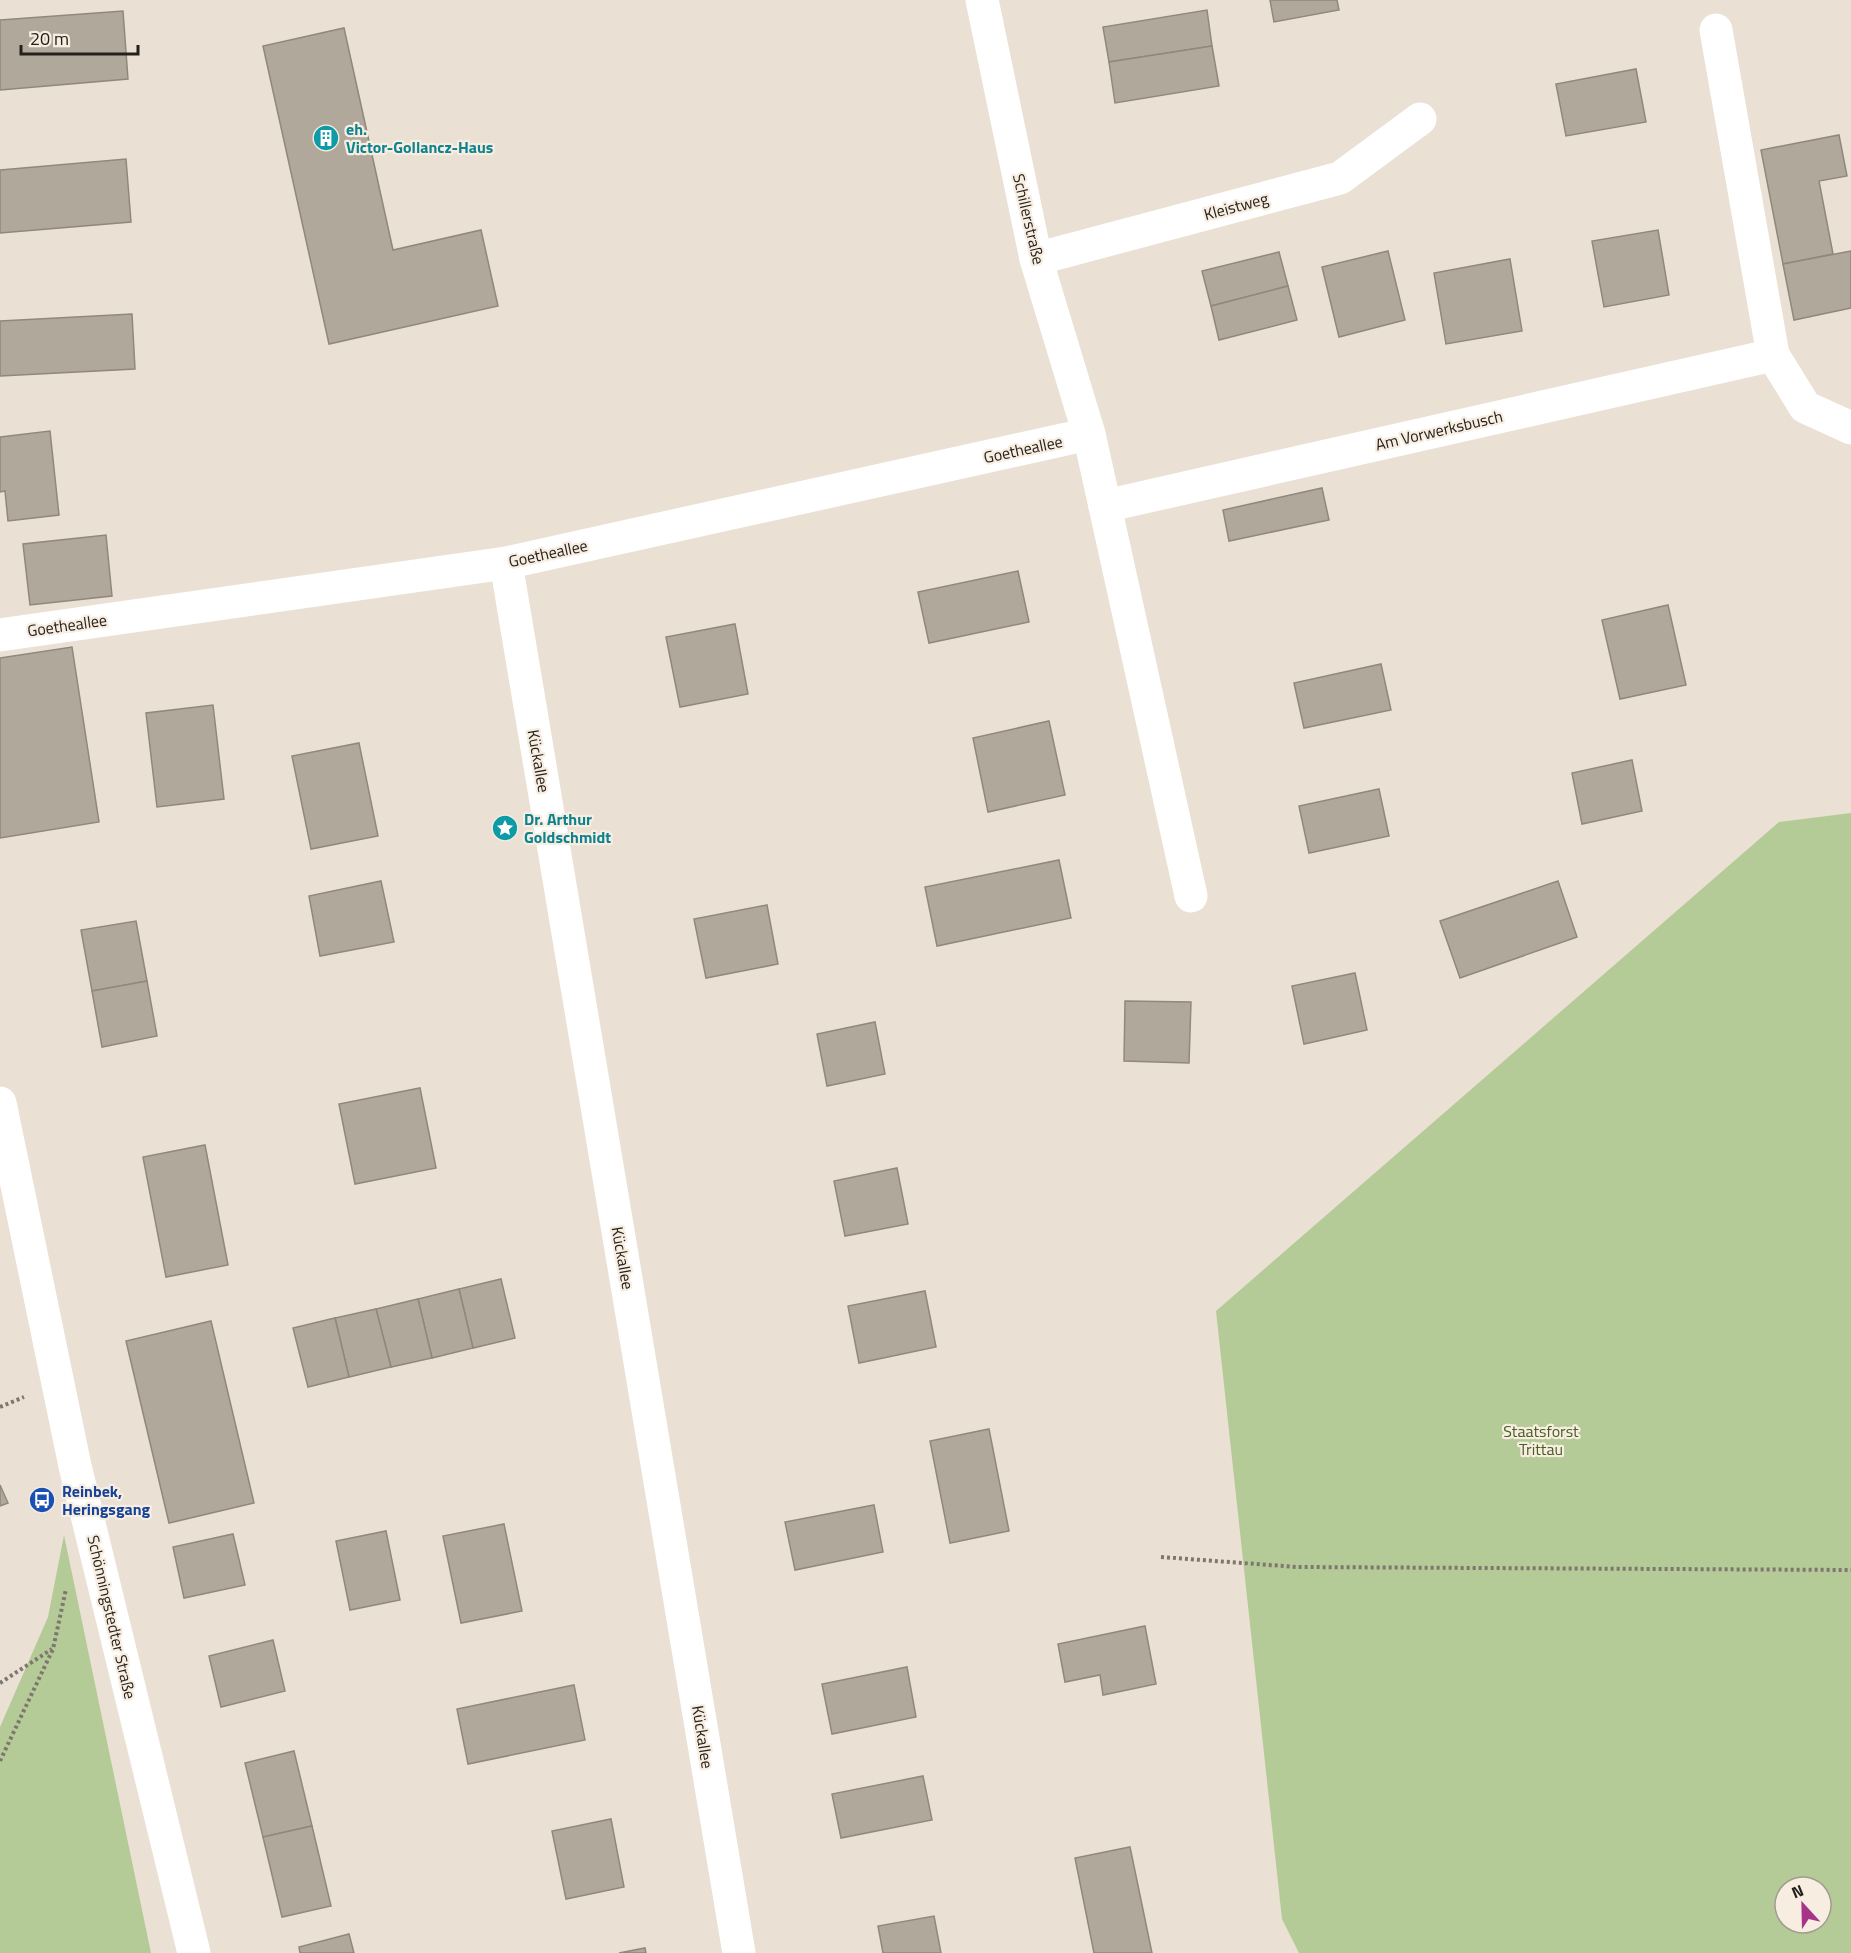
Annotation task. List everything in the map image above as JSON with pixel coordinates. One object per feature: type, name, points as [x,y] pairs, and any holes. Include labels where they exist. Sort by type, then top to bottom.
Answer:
[{"type":"street","name":"Schillerstraße","points":[[982,0],[1036,259],[1089,434]]},
{"type":"street","points":[[1716,30],[1773,355],[1805,407],[1851,429]]},
{"type":"street","name":"Kleistweg","points":[[1036,259],[1340,178],[1420,118]]},
{"type":"street","name":"Am Vorwerksbusch","points":[[1105,506],[1773,355]]},
{"type":"street","points":[[1089,434],[1191,896]]},
{"type":"street","name":"Goetheallee","points":[[0,635],[506,563],[1089,434]]},
{"type":"street","name":"Kückallee","points":[[506,563],[739,1953]]},
{"type":"street","name":"Schönningstedter Straße","points":[[0,1103],[75,1466],[194,1953]]},
{"type":"path","points":[[1161,1557],[1297,1567],[1851,1570]]},
{"type":"path","points":[[0,1761],[52,1649],[68,1582]]},
{"type":"path","points":[[0,1683],[52,1649]]},
{"type":"green space","name":"Staatsforst Trittau","points":[[1851,813],[1851,1953],[1299,1953],[1282,1919],[1216,1311],[1779,822]]},
{"type":"green space","points":[[64,1535],[151,1953],[0,1953],[0,1727],[48,1617]]},
{"type":"building","points":[[1270,0],[1337,0],[1339,10],[1274,22]]},
{"type":"building","points":[[1207,10],[1212,46],[1109,62],[1103,27]]},
{"type":"building","points":[[123,11],[128,79],[0,90],[0,20]]},
{"type":"building","name":"eh. Victor-Gollancz-Haus","points":[[344,28],[393,250],[481,230],[498,306],[329,344],[263,46]]},
{"type":"building","points":[[1212,46],[1219,86],[1115,103],[1109,62]]},
{"type":"building","points":[[1636,69],[1646,122],[1566,136],[1556,84]]},
{"type":"building","points":[[1839,135],[1847,176],[1819,181],[1833,254],[1783,264],[1761,150]]},
{"type":"building","points":[[126,159],[131,222],[0,233],[0,170]]},
{"type":"building","points":[[1658,230],[1669,295],[1604,307],[1592,241]]},
{"type":"building","points":[[1388,251],[1405,320],[1339,337],[1322,267]]},
{"type":"building","points":[[1851,251],[1851,308],[1794,320],[1783,264]]},
{"type":"building","points":[[1279,252],[1288,286],[1211,306],[1202,271]]},
{"type":"building","points":[[1510,259],[1522,331],[1446,344],[1434,273]]},
{"type":"building","points":[[1288,286],[1297,320],[1219,340],[1211,306]]},
{"type":"building","points":[[132,314],[135,369],[0,376],[0,321]]},
{"type":"building","points":[[50,431],[59,515],[8,521],[5,491],[0,492],[0,437]]},
{"type":"building","points":[[1322,488],[1329,520],[1229,541],[1223,510]]},
{"type":"building","points":[[106,535],[112,596],[30,605],[23,544]]},
{"type":"building","points":[[1018,571],[1029,622],[929,643],[918,592]]},
{"type":"building","points":[[1668,605],[1686,685],[1620,699],[1602,620]]},
{"type":"building","points":[[735,624],[748,694],[680,707],[666,637]]},
{"type":"building","points":[[72,647],[99,822],[0,838],[0,658]]},
{"type":"building","points":[[1381,664],[1391,710],[1304,728],[1294,683]]},
{"type":"building","points":[[213,705],[224,799],[157,807],[146,713]]},
{"type":"building","points":[[1049,721],[1065,795],[988,812],[973,738]]},
{"type":"building","points":[[359,743],[378,836],[311,849],[292,756]]},
{"type":"building","points":[[1632,760],[1642,811],[1582,824],[1572,773]]},
{"type":"building","points":[[1379,789],[1389,836],[1309,853],[1299,806]]},
{"type":"building","points":[[1059,860],[1071,918],[937,946],[925,887]]},
{"type":"building","points":[[381,881],[394,942],[320,956],[309,896]]},
{"type":"building","points":[[1558,881],[1577,937],[1460,978],[1440,921]]},
{"type":"building","points":[[767,905],[778,964],[706,978],[694,919]]},
{"type":"building","points":[[136,921],[147,981],[92,991],[81,930]]},
{"type":"building","points":[[1355,973],[1367,1030],[1304,1044],[1292,986]]},
{"type":"building","points":[[147,981],[157,1036],[102,1047],[92,991]]},
{"type":"building","points":[[1125,1001],[1191,1002],[1189,1063],[1124,1061]]},
{"type":"building","points":[[875,1022],[885,1074],[827,1086],[817,1034]]},
{"type":"building","points":[[420,1088],[436,1168],[355,1184],[339,1104]]},
{"type":"building","points":[[205,1145],[228,1265],[166,1277],[143,1157]]},
{"type":"building","points":[[897,1168],[908,1224],[845,1236],[834,1181]]},
{"type":"building","points":[[501,1279],[515,1338],[473,1348],[459,1289]]},
{"type":"building","points":[[459,1289],[473,1348],[432,1358],[418,1299]]},
{"type":"building","points":[[925,1291],[936,1347],[859,1363],[848,1306]]},
{"type":"building","points":[[418,1299],[432,1358],[391,1367],[376,1309]]},
{"type":"building","points":[[376,1309],[391,1367],[349,1377],[335,1318]]},
{"type":"building","points":[[335,1318],[349,1377],[308,1387],[293,1328]]},
{"type":"building","points":[[211,1321],[254,1503],[169,1523],[126,1341]]},
{"type":"building","points":[[989,1429],[1009,1531],[950,1543],[930,1441]]},
{"type":"building","points":[[0,1485],[8,1503],[0,1506]]},
{"type":"building","points":[[874,1505],[883,1552],[795,1570],[785,1522]]},
{"type":"building","points":[[504,1524],[522,1611],[461,1623],[443,1536]]},
{"type":"building","points":[[386,1531],[400,1600],[350,1610],[336,1541]]},
{"type":"building","points":[[233,1534],[245,1585],[184,1598],[173,1547]]},
{"type":"building","points":[[1145,1626],[1156,1684],[1103,1695],[1100,1675],[1065,1682],[1058,1644]]},
{"type":"building","points":[[273,1640],[285,1691],[221,1707],[209,1656]]},
{"type":"building","points":[[907,1667],[916,1717],[832,1734],[822,1684]]},
{"type":"building","points":[[574,1685],[585,1740],[468,1764],[457,1709]]},
{"type":"building","points":[[294,1751],[312,1826],[263,1837],[245,1763]]},
{"type":"building","points":[[923,1776],[932,1820],[841,1838],[832,1794]]},
{"type":"building","points":[[611,1819],[624,1887],[566,1899],[552,1831]]},
{"type":"building","points":[[312,1826],[331,1906],[282,1917],[263,1837]]},
{"type":"building","points":[[1130,1847],[1152,1953],[1094,1953],[1075,1858]]},
{"type":"building","points":[[934,1916],[941,1953],[883,1953],[878,1926]]},
{"type":"building","points":[[349,1934],[354,1953],[300,1953],[299,1947]]},
{"type":"building","points":[[645,1948],[646,1953],[619,1953]]},
{"type":"place","name":"eh. Victor-Gollancz-Haus","points":[[326,138]]},
{"type":"place","name":"Dr. Arthur Goldschmidt","points":[[505,828]]},
{"type":"place","name":"Reinbek, Heringsgang","points":[[42,1500]]}]
